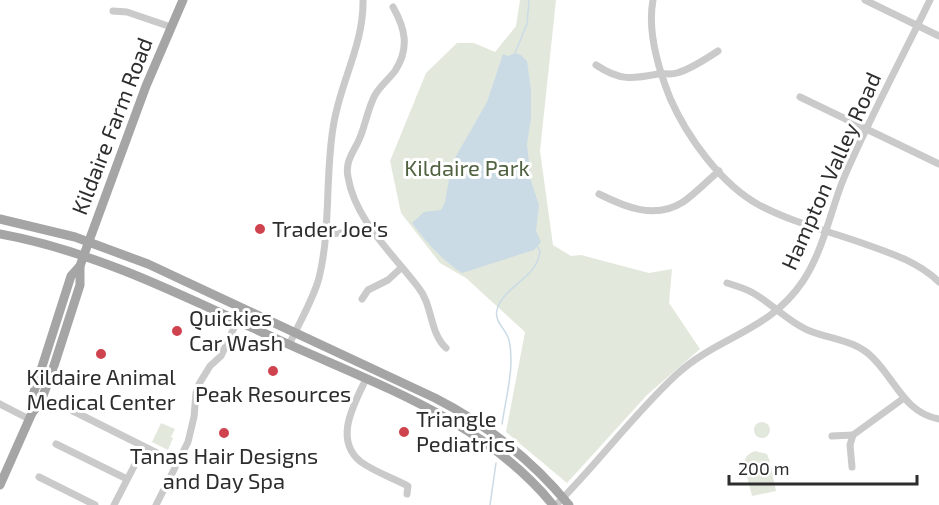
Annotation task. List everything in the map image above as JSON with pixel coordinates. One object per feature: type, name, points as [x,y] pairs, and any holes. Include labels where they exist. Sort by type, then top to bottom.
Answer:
[{"type":"main road","name":"Kildaire Farm Road","points":[[0,485],[30,416],[40,403],[51,375],[80,285],[84,255],[123,146],[183,0]]},
{"type":"main road","points":[[0,219],[89,241],[148,264],[424,392],[470,417],[519,453],[560,503]]},
{"type":"main road","points":[[0,234],[84,255],[237,321],[442,415],[516,467],[560,503]]},
{"type":"street","points":[[290,345],[318,281],[326,234],[333,128],[341,92],[361,29],[363,0]]},
{"type":"street","points":[[653,0],[651,22],[661,74],[684,127],[719,171],[758,205],[907,260],[925,270],[939,282]]},
{"type":"street","points":[[865,0],[939,36]]},
{"type":"street","name":"Hampton Valley Road","points":[[560,503],[677,374],[715,347],[748,331],[778,310],[803,280],[843,182],[930,0]]},
{"type":"street","points":[[393,7],[403,24],[404,49],[397,69],[375,96],[348,165],[348,177],[352,191],[369,225],[423,293],[437,339],[446,348]]},
{"type":"street","points":[[113,11],[149,18],[171,27]]},
{"type":"street","points":[[596,65],[609,74],[639,79],[676,73],[718,51]]},
{"type":"street","points":[[800,97],[939,164]]},
{"type":"street","points":[[599,194],[632,209],[648,211],[666,208],[682,202],[719,171]]},
{"type":"street","points":[[326,234],[356,232],[369,225]]},
{"type":"street","points":[[362,299],[368,290],[388,280],[401,268]]},
{"type":"street","points":[[727,283],[751,291],[805,329],[855,344],[865,350],[887,373],[915,410],[926,417],[939,419]]},
{"type":"street","points":[[156,505],[190,435],[199,384],[210,366],[221,356],[237,321]]},
{"type":"street","points":[[366,379],[348,421],[348,440],[352,452],[362,463],[408,486],[407,494]]},
{"type":"street","points":[[832,436],[853,435],[904,398]]},
{"type":"street","points":[[0,404],[30,416]]},
{"type":"street","points":[[73,411],[177,464]]},
{"type":"street","points":[[852,467],[850,446],[853,435]]},
{"type":"street","points":[[56,444],[127,479]]},
{"type":"street","points":[[114,505],[144,447]]},
{"type":"street","points":[[39,477],[95,505]]},
{"type":"green space","name":"Kildaire Park","points":[[520,0],[556,0],[540,151],[553,245],[571,256],[581,255],[649,273],[672,269],[669,303],[700,349],[647,395],[567,483],[506,432],[525,332],[466,278],[440,263],[401,213],[390,161],[426,73],[457,43],[474,43],[495,52],[516,26]]},
{"type":"green space","points":[[762,422],[770,430],[762,438],[754,430]]},
{"type":"green space","points":[[161,423],[175,429],[168,450],[152,442]]},
{"type":"green space","points":[[755,451],[767,454],[770,462],[768,465],[748,469],[745,463],[746,458]]},
{"type":"green space","points":[[771,467],[776,491],[752,496],[746,472]]},
{"type":"water","points":[[515,53],[527,61],[531,90],[531,119],[527,144],[531,181],[539,205],[536,231],[541,242],[534,250],[462,273],[435,250],[412,223],[424,212],[441,210],[456,156],[487,102],[503,54],[508,56]]},
{"type":"waterway","points":[[515,53],[527,24],[529,0]]},
{"type":"waterway","points":[[502,424],[509,382],[511,350],[508,336],[497,318],[497,310],[500,302],[527,275],[538,260],[540,251],[536,244]]},
{"type":"waterway","points":[[490,505],[496,463]]},
{"type":"place","name":"Trader Joe's","points":[[260,229]]},
{"type":"place","name":"Quickies Car Wash","points":[[177,331]]},
{"type":"place","name":"Kildaire Animal Medical Center","points":[[101,354]]},
{"type":"place","name":"Peak Resources","points":[[273,371]]},
{"type":"place","name":"Triangle Pediatrics","points":[[404,432]]},
{"type":"place","name":"Tanas Hair Designs and Day Spa","points":[[224,433]]}]
